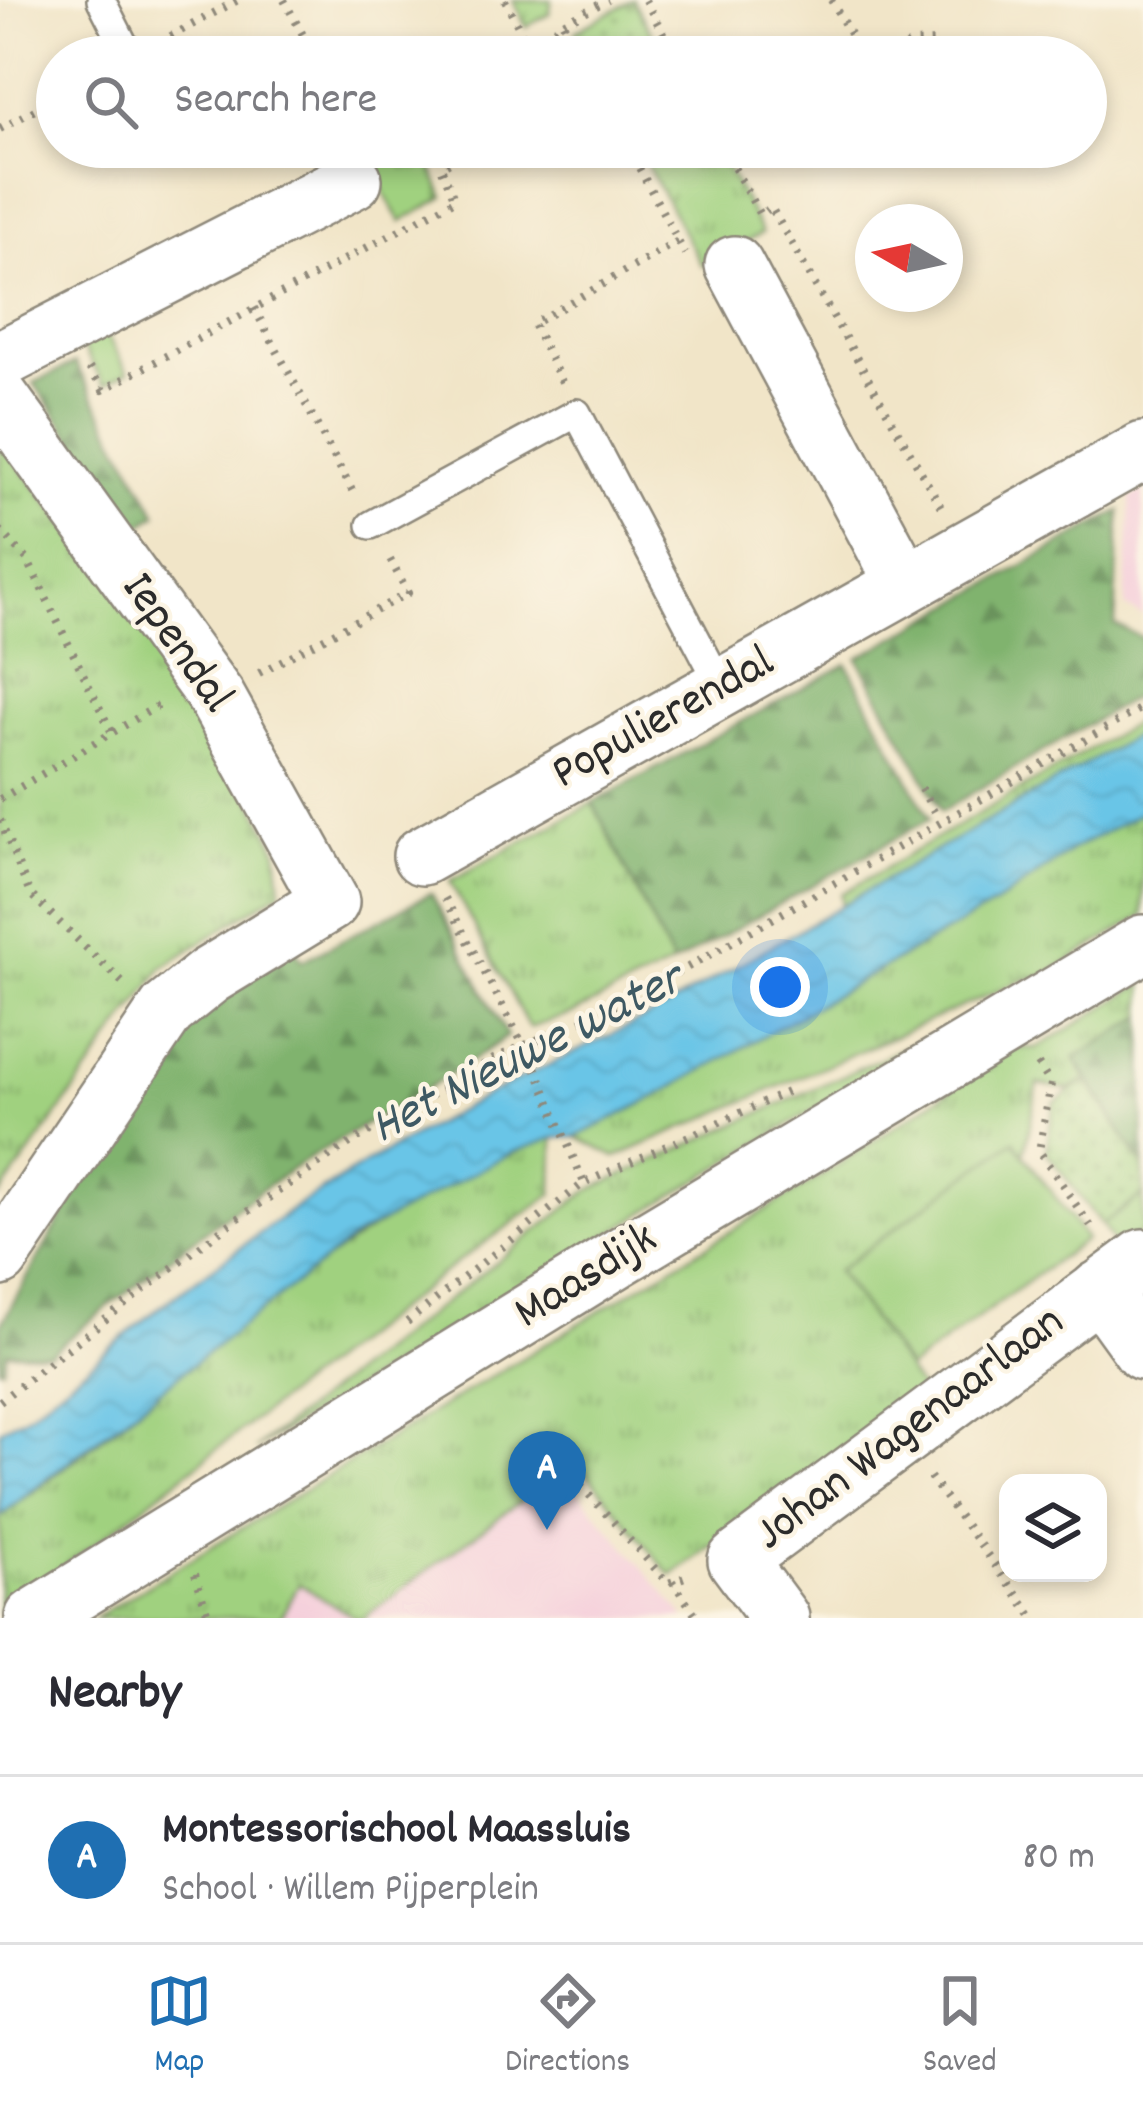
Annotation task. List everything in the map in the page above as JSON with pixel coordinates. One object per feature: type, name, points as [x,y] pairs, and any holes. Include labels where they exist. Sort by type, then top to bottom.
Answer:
[{"type":"street","points":[[0,361],[353,180]]},
{"type":"street","points":[[734,265],[905,584]]},
{"type":"street","name":"Iependal","points":[[0,398],[204,680],[330,902],[208,976],[167,1010]]},
{"type":"street","name":"Populierendal","points":[[422,856],[1143,451]]},
{"type":"street","name":"Maasdijk","points":[[34,1618],[1143,944]]},
{"type":"street","points":[[0,1257],[167,1010]]},
{"type":"street","points":[[1122,1273],[1143,1351]]},
{"type":"street","name":"Johan Wagenaarlaan","points":[[737,1560],[1122,1273]]},
{"type":"street","points":[[737,1560],[780,1618]]},
{"type":"lane","points":[[101,0],[130,36]]},
{"type":"lane","points":[[371,525],[577,413],[722,688]]},
{"type":"path","points":[[170,36],[238,0]]},
{"type":"path","points":[[284,0],[304,36]]},
{"type":"path","points":[[505,0],[523,36]]},
{"type":"path","points":[[546,36],[608,0]]},
{"type":"path","points":[[645,0],[665,36]]},
{"type":"path","points":[[831,0],[851,36]]},
{"type":"path","points":[[563,23],[570,36]]},
{"type":"path","points":[[0,129],[36,109]]},
{"type":"path","points":[[65,329],[103,390],[455,200],[441,168]]},
{"type":"path","points":[[735,168],[760,215],[771,206],[965,550]]},
{"type":"path","points":[[577,413],[533,324],[678,241]]},
{"type":"path","points":[[0,799],[204,680],[242,666],[258,674],[408,593],[254,308]]},
{"type":"path","points":[[0,530],[27,559],[111,731]]},
{"type":"path","points":[[0,1401],[287,1183],[523,1044],[609,1009],[688,967],[1143,706]]},
{"type":"path","points":[[921,788],[936,815]]},
{"type":"path","points":[[0,820],[30,894],[137,998],[167,1010]]},
{"type":"path","points":[[422,856],[535,1067],[584,1183]]},
{"type":"path","points":[[1010,1022],[1051,1084],[1039,1151],[1122,1273]]},
{"type":"path","points":[[901,1437],[1034,1618]]},
{"type":"path","points":[[572,1477],[668,1582],[737,1560]]},
{"type":"path","points":[[672,1581],[698,1618]]},
{"type":"shaded area","points":[[1143,491],[1143,616],[1125,607],[1131,497]]},
{"type":"shaded area","points":[[561,1471],[686,1618],[363,1618]]},
{"type":"shaded area","points":[[298,1584],[356,1618],[280,1618]]},
{"type":"green space","points":[[513,0],[552,0],[549,14],[526,27]]},
{"type":"green space","points":[[633,0],[653,36],[578,36],[575,31]]},
{"type":"green space","points":[[370,168],[431,168],[444,197],[401,222]]},
{"type":"green space","points":[[648,168],[726,168],[762,233],[702,266]]},
{"type":"green space","points":[[102,327],[128,372],[104,385],[78,339]]},
{"type":"green space","points":[[75,363],[157,514],[135,530],[34,383]]},
{"type":"green space","points":[[0,443],[188,675],[277,849],[281,891],[163,967],[0,1195]]},
{"type":"green space","points":[[1120,511],[1115,625],[1143,638],[1143,692],[942,811],[858,658]]},
{"type":"green space","points":[[847,664],[930,819],[673,964],[593,803]]},
{"type":"green space","points":[[1143,718],[1143,731],[842,907],[841,894]]},
{"type":"green space","points":[[593,803],[673,964],[572,1014],[529,1028],[450,881]]},
{"type":"green space","points":[[1143,811],[1143,916],[1042,977],[1023,980],[616,1157],[576,1137],[650,1100],[997,903],[1070,851]]},
{"type":"green space","points":[[431,893],[507,1036],[256,1194],[50,1353],[7,1352],[0,1368],[0,1326],[163,1039],[294,948],[302,961]]},
{"type":"green space","points":[[1143,984],[1143,1017],[1075,1058],[1087,1080],[1069,1090],[1038,1084],[1024,1155],[1015,1142],[837,1271],[921,1390],[671,1576],[576,1460],[363,1618],[299,1584],[280,1618],[94,1618],[812,1182],[1013,1048],[1037,1048]]},
{"type":"green space","points":[[1143,1017],[1143,1166],[1075,1058]]},
{"type":"green space","points":[[952,1026],[255,1449],[588,1191]]},
{"type":"green space","points":[[1087,1080],[1143,1166],[1143,1195],[1101,1225],[1046,1151],[1054,1103]]},
{"type":"green space","points":[[554,1137],[553,1194],[0,1612],[0,1516],[331,1256],[475,1170]]},
{"type":"green space","points":[[1014,1141],[1086,1239],[908,1369],[837,1271]]},
{"type":"green space","points":[[1143,1195],[1143,1231],[1117,1249],[1102,1225]]},
{"type":"water","points":[[1143,731],[1143,811],[1070,851],[997,903],[650,1100],[576,1137],[554,1138],[511,1153],[356,1236],[0,1516],[0,1430],[30,1413],[160,1307],[294,1208],[485,1096],[654,1014]]},
{"type":"place","name":"Montessorischool Maassluis","points":[[547,1530]]},
{"type":"water label","name":"Het Nieuwe water","points":[[528,1056]]}]
